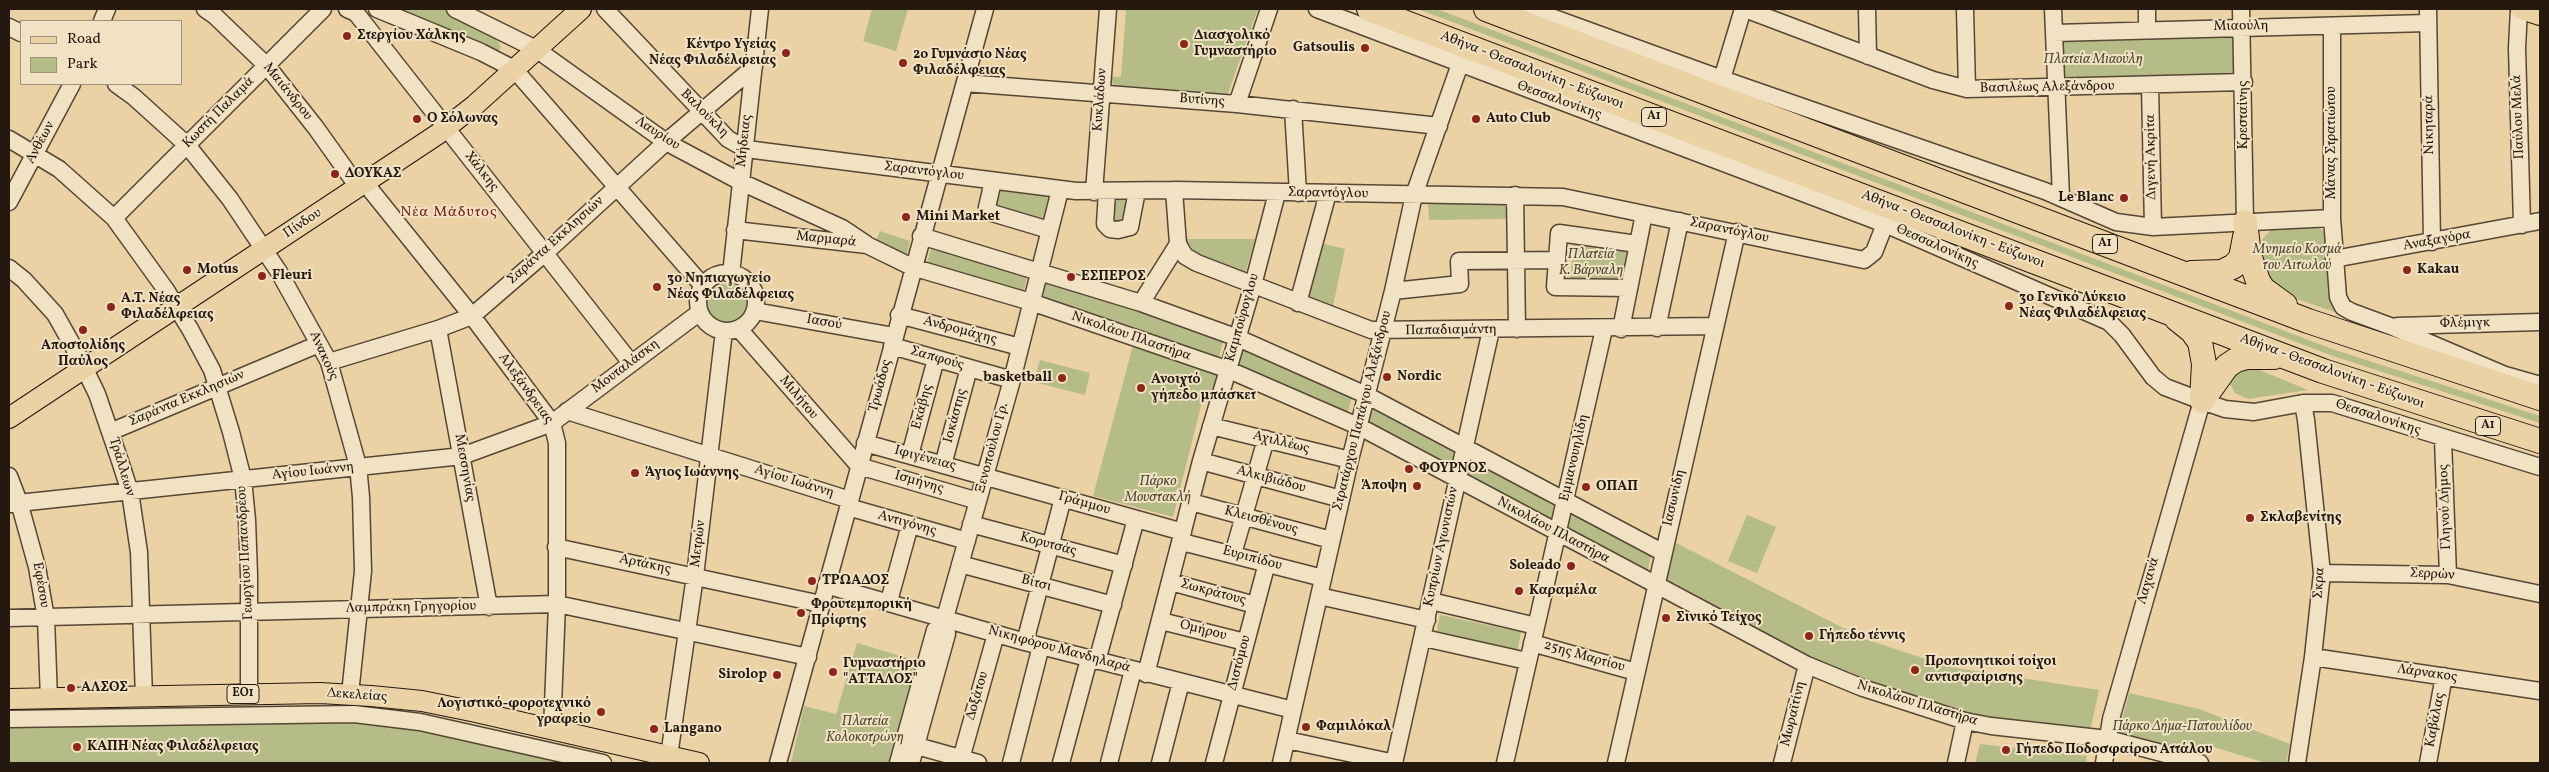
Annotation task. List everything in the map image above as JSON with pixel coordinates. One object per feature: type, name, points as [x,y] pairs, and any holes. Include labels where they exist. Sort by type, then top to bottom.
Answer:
[{"type":"highway","name":"Αθήνα - Θεσσαλονίκη - Εύζωνοι","points":[[1369,9],[2291,359],[2540,442]]},
{"type":"highway","name":"Α1","points":[[1486,9],[2308,321],[2540,398]]},
{"type":"highway","points":[[2182,273],[2222,272],[2241,258],[2245,229]]},
{"type":"highway","points":[[2245,229],[2253,270],[2263,290],[2308,321]]},
{"type":"highway","points":[[2164,311],[2192,331],[2200,342],[2204,364],[2202,402]]},
{"type":"highway","points":[[2202,402],[2228,366],[2236,360],[2260,356],[2291,359]]},
{"type":"main road","name":"Πίνδου","points":[[9,418],[447,128],[581,9]]},
{"type":"main road","points":[[2520,9],[2540,15]]},
{"type":"main road","name":"Δεκελείας","points":[[9,700],[248,694],[350,694],[422,701],[699,763]]},
{"type":"street","name":"Μαιάνδρου","points":[[205,9],[267,66],[362,185]]},
{"type":"street","name":"Κωστή Παλαμά","points":[[114,218],[323,9]]},
{"type":"street","name":"Χάλκης","points":[[347,9],[356,13],[631,363]]},
{"type":"street","points":[[377,9],[481,52],[514,69],[703,286]]},
{"type":"street","name":"Λαυρίου","points":[[455,9],[536,49],[666,142],[741,182],[842,228],[867,245]]},
{"type":"street","name":"Βαλούκλη","points":[[605,9],[701,112],[728,139],[744,148]]},
{"type":"street","name":"Μήδειας","points":[[731,274],[760,9]]},
{"type":"street","name":"Τρωάδος","points":[[778,763],[899,314],[985,9]]},
{"type":"street","name":"Κυκλάδων","points":[[1108,9],[1101,94],[1100,192],[1105,224],[1110,229],[1118,230],[1130,227],[1137,191]]},
{"type":"street","points":[[1237,104],[1269,9]]},
{"type":"street","name":"Θεσσαλονίκης","points":[[1317,9],[1885,224],[2109,322],[2122,335],[2154,377],[2166,387],[2202,402],[2224,409],[2254,412],[2303,403],[2332,403],[2443,439],[2540,467]]},
{"type":"street","points":[[1529,9],[1722,79],[2061,197],[2116,222],[2153,227],[2245,229],[2332,218]]},
{"type":"street","points":[[1722,79],[1744,9]]},
{"type":"street","name":"Βασιλέως Αλεξάνδρου","points":[[1744,9],[1780,15],[1868,56],[1933,80],[1967,90],[2244,82]]},
{"type":"street","points":[[1867,9],[1868,56]]},
{"type":"street","points":[[1965,9],[1967,90]]},
{"type":"street","points":[[2053,9],[2061,197]]},
{"type":"street","points":[[2147,9],[2147,29]]},
{"type":"street","name":"Κρεσταίνης","points":[[2241,9],[2244,82],[2245,229]]},
{"type":"street","name":"Παύλου Μελά","points":[[2520,9],[2517,48],[2522,224]]},
{"type":"street","name":"Μιαούλη","points":[[2054,33],[2242,26],[2332,26],[2428,16]]},
{"type":"street","name":"Νικηταρά","points":[[2428,16],[2432,242]]},
{"type":"street","name":"Μάνας Στρατιώτου","points":[[2332,26],[2332,218],[2334,259]]},
{"type":"street","name":"Στρατάρχου Παπάγου Αλεξάνδρου","points":[[1281,763],[1350,460],[1394,291],[1414,195],[1460,64]]},
{"type":"street","name":"Σαράντα Εκκλησιών","points":[[329,362],[438,330],[472,316],[545,253],[666,142],[754,67]]},
{"type":"street","name":"Βυτίνης","points":[[965,83],[1293,109],[1439,126]]},
{"type":"street","name":"Ανθέων","points":[[9,202],[71,85]]},
{"type":"street","name":"Ανακούς","points":[[117,85],[134,97],[186,146],[230,199],[265,250],[329,362],[358,466],[363,532],[361,609],[350,694]]},
{"type":"street","name":"Διγενή Ακρίτα","points":[[2150,86],[2153,227]]},
{"type":"street","points":[[1293,109],[1298,193]]},
{"type":"street","name":"Γεωργίου Παπανδρέου","points":[[9,139],[59,169],[114,218],[150,265],[176,306],[205,356],[218,386],[243,479],[247,520],[250,610],[248,694]]},
{"type":"street","name":"Σαραντόγλου","points":[[744,148],[1060,190],[1100,192],[1174,190],[1515,195],[1568,198],[1864,260],[1874,252],[1885,224]]},
{"type":"street","points":[[993,181],[987,207],[992,213],[1049,230]]},
{"type":"street","name":"Αλεξάνδρειας","points":[[362,185],[472,316],[552,422],[557,443],[557,604],[552,730]]},
{"type":"street","name":"Ξενoπούλου Γρ.","points":[[898,763],[909,744],[936,630],[946,618],[1012,380],[1030,302],[1060,190]]},
{"type":"street","points":[[1141,303],[1178,244],[1174,190]]},
{"type":"street","name":"Καμπούρογλου","points":[[1109,763],[1140,672],[1161,621],[1201,461],[1229,370],[1277,193]]},
{"type":"street","points":[[1298,303],[1328,193]]},
{"type":"street","points":[[1515,195],[1514,259],[1517,329]]},
{"type":"street","points":[[1621,329],[1644,214]]},
{"type":"street","points":[[1658,328],[1680,221]]},
{"type":"street","name":"Αναξαγόρα","points":[[2334,259],[2540,221]]},
{"type":"street","name":"Μαρμαρά","points":[[735,230],[867,245],[912,267]]},
{"type":"street","points":[[1628,288],[1555,287],[1559,232],[1637,244]]},
{"type":"street","name":"Ιασωνίδη","points":[[1616,763],[1662,552],[1736,232]]},
{"type":"street","points":[[921,236],[1141,303],[1238,338],[1366,395],[1662,552]]},
{"type":"street","name":"Παπαδιαμάντη","points":[[1178,244],[1185,256],[1198,263],[1354,325],[1382,332],[1715,326]]},
{"type":"street","points":[[2334,259],[2336,288],[2343,306],[2352,312],[2390,326],[2505,375],[2540,384]]},
{"type":"street","points":[[1394,291],[1460,284],[1459,261],[1557,260]]},
{"type":"street","name":"Νικολάου Πλαστήρα","points":[[912,267],[1030,302],[1229,370],[1360,426],[1557,534],[1807,665],[1864,688],[1965,721],[1991,726],[2108,738],[2200,763]]},
{"type":"street","name":"Τράλλεων","points":[[9,268],[24,280],[55,314],[85,369],[110,432],[130,492],[139,552],[144,697]]},
{"type":"street","points":[[731,274],[749,283],[756,301],[755,311],[751,318],[732,330],[710,325],[700,312],[698,304],[703,286],[715,276],[731,274]]},
{"type":"street","name":"Ιασού","points":[[755,311],[893,341]]},
{"type":"street","name":"Μουταλάσκη","points":[[552,422],[700,312]]},
{"type":"street","name":"Ανδρομάχης","points":[[899,314],[1020,347]]},
{"type":"street","name":"Φλέμιγκ","points":[[2390,326],[2540,322]]},
{"type":"street","name":"Εμμανουηλίδη","points":[[1505,763],[1604,329]]},
{"type":"street","name":"Μεσσηνίας","points":[[438,330],[489,607]]},
{"type":"street","name":"Μετρών","points":[[669,756],[696,576],[710,455],[732,330]]},
{"type":"street","name":"Μιλήτου","points":[[732,330],[859,466]]},
{"type":"street","name":"Κυπρίων Αγωνιστών","points":[[1394,763],[1424,638],[1464,446],[1491,330]]},
{"type":"street","name":"Σαπφούς","points":[[893,341],[936,359],[1012,380]]},
{"type":"street","name":"Σαράντα Εκκλησιών","points":[[110,432],[320,344]]},
{"type":"street","name":"Εκάβης","points":[[910,455],[936,359]]},
{"type":"street","name":"Ιοκάστης","points":[[944,464],[969,368]]},
{"type":"street","name":"Λαχανά","points":[[2104,763],[2111,719],[2202,402]]},
{"type":"street","name":"Σκρα","points":[[2297,763],[2313,657],[2322,573],[2303,403]]},
{"type":"street","name":"Αγίου Ιωάννη","points":[[567,411],[710,455],[849,503]]},
{"type":"street","name":"Αγίου Ιωάννη","points":[[14,503],[462,456],[552,422]]},
{"type":"street","name":"Αχιλλέως","points":[[1211,426],[1350,460]]},
{"type":"street","points":[[1233,554],[1266,439]]},
{"type":"street","name":"Γληνού Δήμος","points":[[2443,439],[2448,574]]},
{"type":"street","name":"Ιφιγένειας","points":[[865,443],[985,475]]},
{"type":"street","name":"Αλκιβιάδου","points":[[1201,461],[1341,498]]},
{"type":"street","name":"Ισμήνης","points":[[859,466],[978,501]]},
{"type":"street","name":"Γράμμου","points":[[985,475],[1136,519],[1182,537]]},
{"type":"street","name":"Εφέσου","points":[[9,476],[14,503],[38,567],[46,618],[49,699]]},
{"type":"street","points":[[1025,642],[1063,498]]},
{"type":"street","name":"Κλεισθένους","points":[[1191,502],[1331,540]]},
{"type":"street","name":"Αντιγόνης","points":[[849,503],[910,525],[967,541]]},
{"type":"street","points":[[1061,763],[1093,660],[1113,606],[1136,519]]},
{"type":"street","name":"Κορυτσάς","points":[[971,524],[1124,565]]},
{"type":"street","points":[[889,601],[910,525]]},
{"type":"street","name":"Ευριπίδου","points":[[1182,537],[1233,554],[1323,578]]},
{"type":"street","name":"Αρτάκης","points":[[556,547],[821,604]]},
{"type":"street","name":"Διστόμου","points":[[1214,763],[1267,563]]},
{"type":"street","name":"Βίτσι","points":[[960,564],[1113,606]]},
{"type":"street","name":"Σερρών","points":[[2322,573],[2448,574],[2540,594]]},
{"type":"street","name":"Σωκράτους","points":[[1172,582],[1255,605]]},
{"type":"street","name":"Νικηφόρου Μανδηλαρά","points":[[826,585],[889,601],[1025,642],[1293,710]]},
{"type":"street","points":[[1319,596],[1427,620]]},
{"type":"street","name":"25ης Μαρτίου","points":[[1431,601],[1536,626]]},
{"type":"street","name":"Λαμπράκη Γρηγορίου","points":[[9,618],[250,610],[489,607],[557,604],[808,657]]},
{"type":"street","name":"Ομήρου","points":[[1161,621],[1245,642]]},
{"type":"street","name":"Δοξάτου","points":[[961,759],[996,634]]},
{"type":"street","name":"25ης Μαρτίου","points":[[1424,638],[1527,661]]},
{"type":"street","name":"25ης Μαρτίου","points":[[1532,643],[1636,672]]},
{"type":"street","points":[[1011,763],[1041,646]]},
{"type":"street","name":"Λάρνακος","points":[[2313,657],[2540,691]]},
{"type":"street","name":"Μωραϊτίνη","points":[[1782,763],[1807,665]]},
{"type":"street","name":"Καβάλας","points":[[2428,763],[2444,676]]},
{"type":"street","points":[[1160,763],[1181,682]]},
{"type":"street","points":[[9,719],[354,714],[420,722],[603,763]]},
{"type":"street","points":[[1956,763],[1965,721]]},
{"type":"street","points":[[1287,740],[1394,763]]},
{"type":"street","points":[[909,744],[978,763]]},
{"type":"street","name":"Ξενoπούλου Γρ.","points":[[909,744],[911,763]]},
{"type":"green space","points":[[376,9],[442,9],[494,34],[501,47],[492,61]]},
{"type":"green space","points":[[872,9],[908,9],[896,51],[863,41]]},
{"type":"green space","name":"Διασχολικό Γυμναστήριο","points":[[1117,9],[1258,9],[1227,96],[1117,87],[1113,85],[1111,77],[1121,77],[1126,11]]},
{"type":"green space","points":[[1418,9],[1437,9],[2335,350],[2540,416],[2540,423],[2333,356]]},
{"type":"green space","name":"Πλατεία Μιαούλη","points":[[2235,32],[2237,76],[2062,85],[2061,37]]},
{"type":"green space","points":[[996,188],[1049,196],[1042,223],[994,208]]},
{"type":"green space","points":[[1111,200],[1128,200],[1127,222],[1109,222]]},
{"type":"green space","points":[[1506,203],[1506,219],[1429,220],[1428,204]]},
{"type":"green space","name":"Μνημείο Κοσμά του Αιτωλού","points":[[2308,226],[2320,228],[2326,234],[2330,292],[2335,312],[2282,294],[2272,285],[2263,259],[2262,240],[2273,227]]},
{"type":"green space","points":[[880,231],[910,241],[906,259],[875,243]]},
{"type":"green space","points":[[1185,239],[1255,239],[1245,274],[1199,257]]},
{"type":"green space","name":"Πλατεία Κ. Βάρναλη","points":[[1574,242],[1630,249],[1624,281],[1570,282]]},
{"type":"green space","points":[[1320,243],[1345,249],[1333,306],[1307,295]]},
{"type":"green space","points":[[932,245],[1028,273],[1023,295],[926,266]]},
{"type":"green space","points":[[722,277],[732,277],[744,284],[751,296],[751,306],[744,318],[732,325],[722,325],[714,321],[707,314],[703,306],[703,296],[707,288],[714,281]]},
{"type":"green space","points":[[1045,277],[1224,339],[1218,360],[1041,297]]},
{"type":"green space","name":"Πάρκο Μουστακλή","points":[[1133,345],[1221,373],[1215,393],[1205,390],[1173,517],[1093,496]]},
{"type":"green space","points":[[1241,345],[1352,396],[1347,416],[1237,365]]},
{"type":"green space","name":"basketball","points":[[1040,360],[1090,373],[1085,395],[1034,382]]},
{"type":"green space","points":[[2250,367],[2308,390],[2248,399],[2235,393],[2230,384],[2234,373]]},
{"type":"green space","points":[[1372,406],[1456,448],[1452,469],[1368,425]]},
{"type":"green space","points":[[1473,457],[1555,501],[1551,523],[1468,477]]},
{"type":"green space","points":[[1570,507],[1652,550],[1647,574],[1563,531]]},
{"type":"green space","points":[[1747,515],[1776,527],[1757,573],[1728,561]]},
{"type":"green space","points":[[1674,542],[1865,639],[1950,667],[2099,690],[2091,727],[2084,730],[1955,713],[1794,651],[1663,580]]},
{"type":"green space","points":[[1440,615],[1521,632],[1517,652],[1436,634]]},
{"type":"green space","name":"Πλατεία Κολοκοτρώνη","points":[[857,643],[917,661],[890,763],[791,763],[804,706],[836,714]]},
{"type":"green space","name":"Πάρκο Δήμα-Πατουλίδου","points":[[2129,693],[2199,709],[2290,744],[2286,763],[2266,763],[2204,744],[2200,755],[2119,732]]},
{"type":"green space","points":[[388,721],[584,763],[9,763],[9,725]]},
{"type":"green space","name":"Γήπεδο Ποδοσφαίρου Αττάλου","points":[[1980,744],[2087,756],[2086,763],[1975,763]]},
{"type":"place","name":"Στεργίου Χάλκης","points":[[347,36]]},
{"type":"place","name":"Διασχολικό Γυμναστήριο","points":[[1184,44]]},
{"type":"place","name":"Gatsoulis","points":[[1365,48]]},
{"type":"place","name":"Κέντρο Υγείας Νέας Φιλαδέλφειας","points":[[786,53]]},
{"type":"place","name":"2ο Γυμνάσιο Νέας Φιλαδέλφειας","points":[[903,63]]},
{"type":"place","name":"Ο Σόλωνας","points":[[417,119]]},
{"type":"place","name":"Auto Club","points":[[1476,119]]},
{"type":"place","name":"ΔΟΥΚΑΣ","points":[[335,174]]},
{"type":"place","name":"Le Blanc","points":[[2124,198]]},
{"type":"place","name":"Mini Market","points":[[906,217]]},
{"type":"place","name":"Motus","points":[[187,270]]},
{"type":"place","name":"Kakau","points":[[2407,270]]},
{"type":"place","name":"Fleuri","points":[[262,276]]},
{"type":"place","name":"ΕΣΠΕΡΟΣ","points":[[1071,277]]},
{"type":"place","name":"3ο Νηπιαγωγείο Νέας Φιλαδέλφειας","points":[[657,287]]},
{"type":"place","name":"3ο Γενικό Λύκειο Νέας Φιλαδέλφειας","points":[[2009,306]]},
{"type":"place","name":"Α.Τ. Νέας Φιλαδέλφειας","points":[[111,307]]},
{"type":"place","name":"Αποστολίδης Παύλος","points":[[83,330]]},
{"type":"place","name":"Nordic","points":[[1387,377]]},
{"type":"place","name":"basketball","points":[[1062,378]]},
{"type":"place","name":"Ανοιχτό γήπεδο μπάσκετ","points":[[1141,388]]},
{"type":"place","name":"ΦΟΥΡΝΟΣ","points":[[1409,469]]},
{"type":"place","name":"Άγιος Ιωάννης","points":[[635,473]]},
{"type":"place","name":"Άποψη","points":[[1417,486]]},
{"type":"place","name":"ΟΠΑΠ","points":[[1586,487]]},
{"type":"place","name":"Σκλαβενίτης","points":[[2250,518]]},
{"type":"place","name":"Soleado","points":[[1571,566]]},
{"type":"place","name":"ΤΡΩΑΔΟΣ","points":[[812,581]]},
{"type":"place","name":"Καραμέλα","points":[[1519,591]]},
{"type":"place","name":"Φρουτεμπορική Πρίφτης","points":[[801,613]]},
{"type":"place","name":"Σινικό Τείχος","points":[[1666,618]]},
{"type":"place","name":"Γήπεδο τέννις","points":[[1809,636]]},
{"type":"place","name":"Προπονητικοί τοίχοι αντισφαίρισης","points":[[1915,670]]},
{"type":"place","name":"Γυμναστήριο \"ΑΤΤΑΛΟΣ\"","points":[[833,672]]},
{"type":"place","name":"Sirolop","points":[[777,675]]},
{"type":"place","name":"ΑΛΣΟΣ","points":[[71,688]]},
{"type":"place","name":"Λογιστικό-φοροτεχνικό γραφείο","points":[[601,712]]},
{"type":"place","name":"Φαμιλόκαλ","points":[[1306,727]]},
{"type":"place","name":"Langano","points":[[654,729]]},
{"type":"place","name":"ΚΑΠΗ Νέας Φιλαδέλφειας","points":[[77,747]]},
{"type":"place","name":"Γήπεδο Ποδοσφαίρου Αττάλου","points":[[2006,750]]},
{"type":"district","name":"Νέα Μάδυτος","points":[[449,213]]}]
